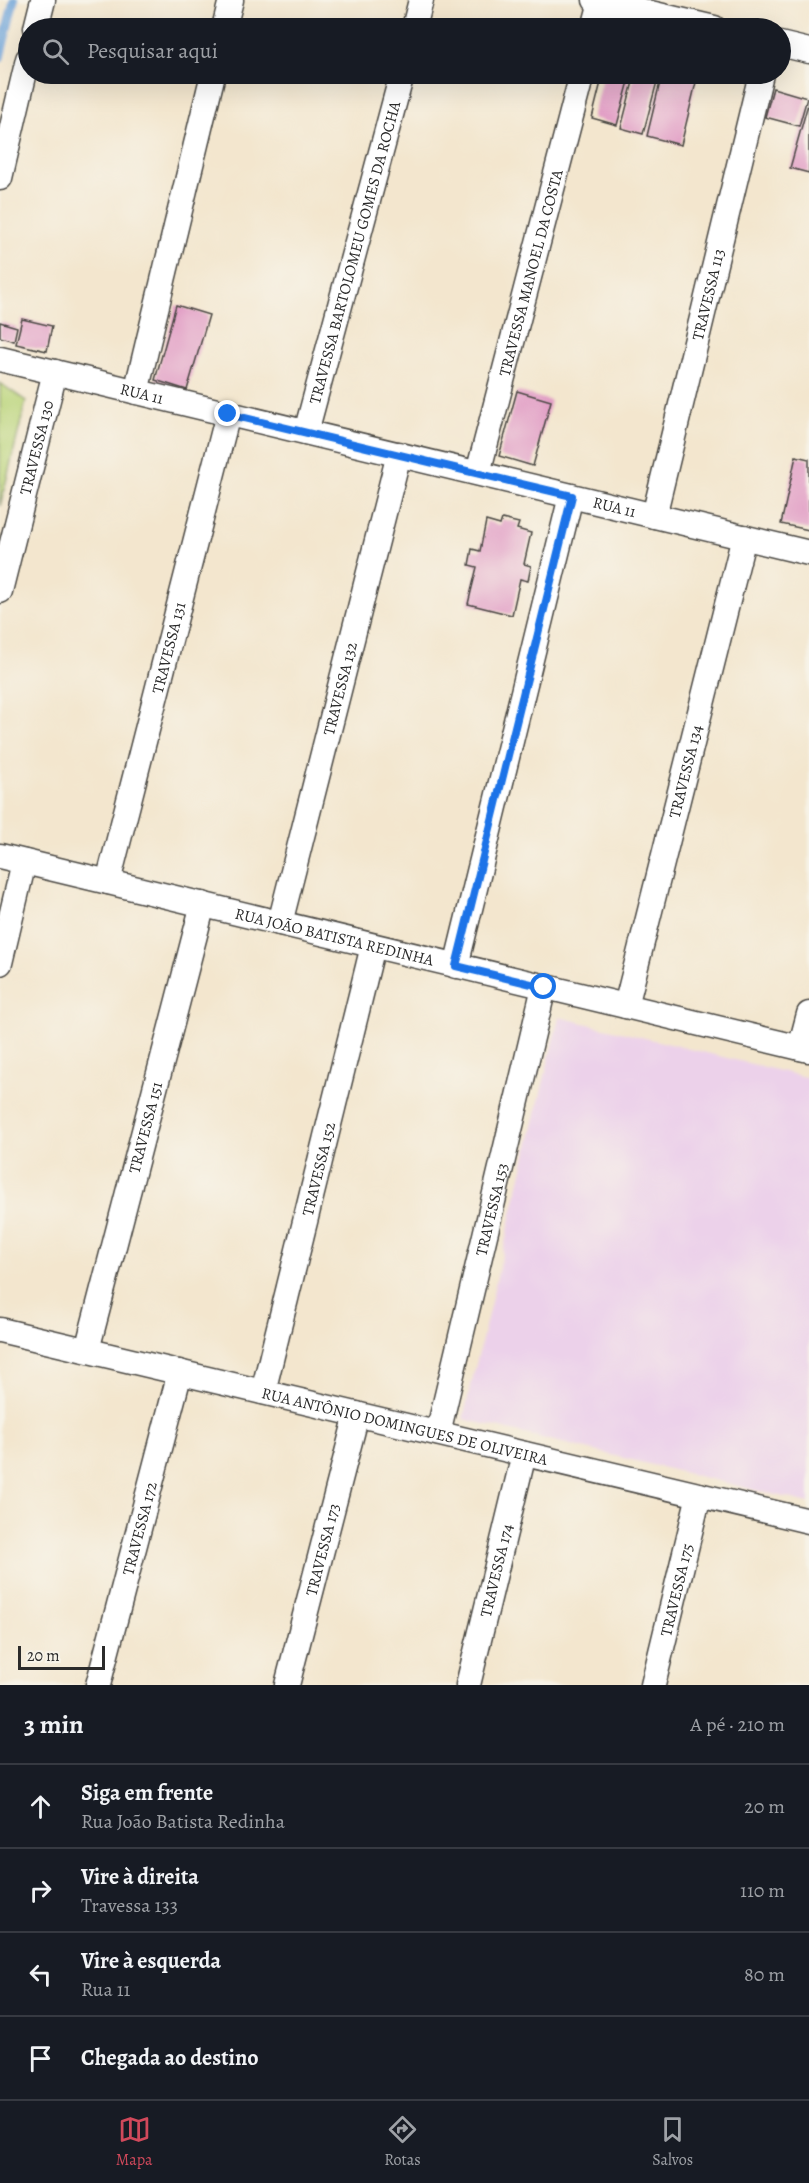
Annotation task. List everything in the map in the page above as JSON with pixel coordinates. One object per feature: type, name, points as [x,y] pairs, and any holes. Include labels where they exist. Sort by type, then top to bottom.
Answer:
[{"type":"street","points":[[38,18],[43,0]]},
{"type":"street","points":[[226,18],[231,0]]},
{"type":"street","points":[[416,18],[421,0]]},
{"type":"street","points":[[595,18],[598,1],[671,18]]},
{"type":"street","points":[[791,47],[809,51]]},
{"type":"street","points":[[0,178],[22,84]]},
{"type":"street","points":[[136,392],[211,84]]},
{"type":"street","name":"TRAVESSA BARTOLOMEU GOMES DA ROCHA","points":[[306,432],[399,84]]},
{"type":"street","name":"TRAVESSA MANOEL DA COSTA","points":[[478,473],[579,84]]},
{"type":"street","name":"TRAVESSA 113","points":[[654,516],[759,84]]},
{"type":"street","name":"RUA 11","points":[[0,359],[809,553]]},
{"type":"street","name":"TRAVESSA 130","points":[[0,591],[55,372]]},
{"type":"street","name":"TRAVESSA 131","points":[[108,882],[228,414]]},
{"type":"street","name":"TRAVESSA 132","points":[[280,923],[399,454]]},
{"type":"street","points":[[456,966],[572,496]]},
{"type":"street","name":"TRAVESSA 134","points":[[626,1006],[744,537]]},
{"type":"street","name":"RUA JOÃO BATISTA REDINHA","points":[[0,856],[805,1049]]},
{"type":"street","points":[[0,963],[24,862]]},
{"type":"street","name":"TRAVESSA 151","points":[[87,1350],[203,904]]},
{"type":"street","name":"TRAVESSA 152","points":[[263,1392],[374,946]]},
{"type":"street","name":"TRAVESSA 153","points":[[438,1434],[544,987]]},
{"type":"street","points":[[805,1049],[809,1014]]},
{"type":"street","name":"RUA ANTÔNIO DOMINGUES DE OLIVEIRA","points":[[1,1336],[87,1350],[809,1521]]},
{"type":"street","name":"TRAVESSA 172","points":[[98,1685],[180,1372]]},
{"type":"street","name":"TRAVESSA 173","points":[[287,1685],[357,1414]]},
{"type":"street","name":"TRAVESSA 174","points":[[468,1685],[524,1454]]},
{"type":"street","name":"TRAVESSA 175","points":[[653,1685],[699,1495]]},
{"type":"shaded area","points":[[559,1017],[809,1078],[809,1503],[463,1419]]},
{"type":"green space","points":[[0,383],[26,401],[0,506]]},
{"type":"building","points":[[600,84],[628,84],[617,125],[592,118]]},
{"type":"building","points":[[632,84],[656,84],[643,134],[621,128]]},
{"type":"building","points":[[660,84],[696,84],[681,145],[647,136]]},
{"type":"building","points":[[773,88],[807,98],[799,126],[765,117]]},
{"type":"building","points":[[809,104],[809,173],[790,168]]},
{"type":"building","points":[[176,305],[209,315],[187,390],[155,380]]},
{"type":"building","points":[[22,319],[52,326],[47,351],[16,344]]},
{"type":"building","points":[[0,322],[17,327],[14,341],[0,337]]},
{"type":"building","points":[[517,391],[551,401],[533,466],[499,456]]},
{"type":"building","points":[[796,456],[809,459],[809,530],[781,524]]},
{"type":"building","points":[[502,519],[519,523],[517,529],[531,533],[524,564],[531,566],[528,581],[520,579],[512,615],[468,604],[477,567],[469,565],[472,549],[480,551],[486,521],[500,525]]},
{"type":"waterway","points":[[0,58],[14,0]]},
{"type":"route","points":[[228,414],[572,496],[456,966],[544,987]]}]
